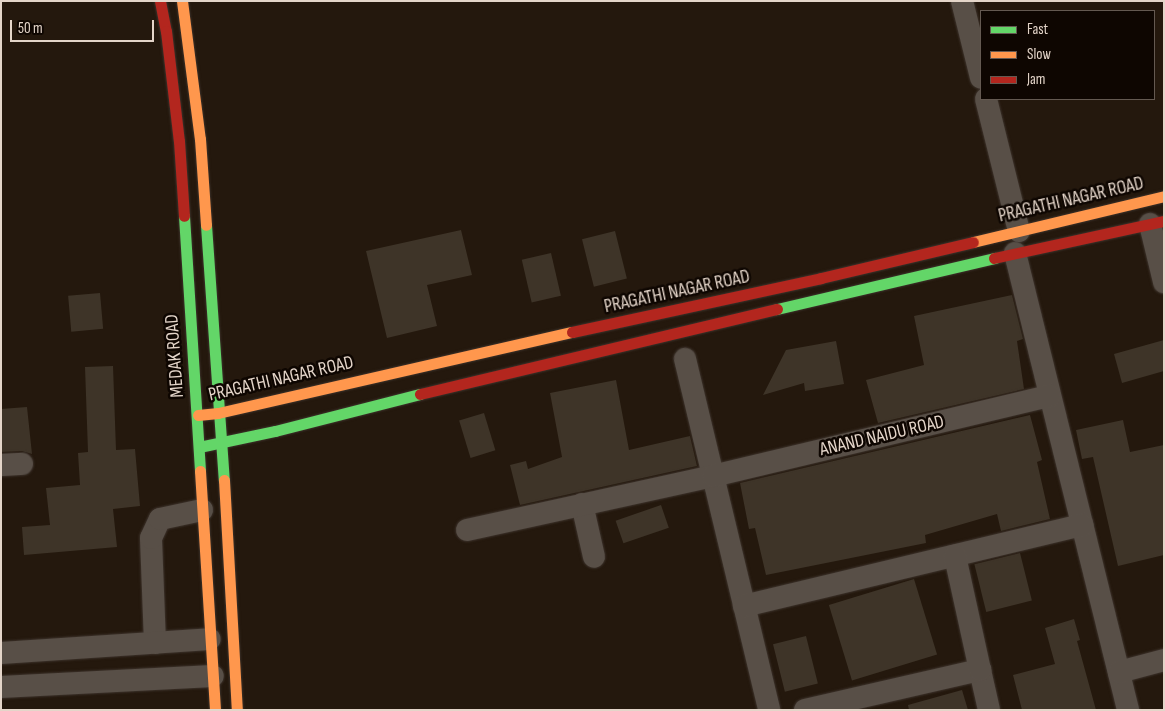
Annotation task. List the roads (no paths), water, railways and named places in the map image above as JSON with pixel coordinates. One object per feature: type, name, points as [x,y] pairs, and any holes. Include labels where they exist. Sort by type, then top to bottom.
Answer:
[{"type":"main road","name":"MEDAK ROAD","points":[[160,1],[166,31],[179,141],[215,710]]},
{"type":"main road","name":"MEDAK ROAD","points":[[182,1],[187,27],[200,139],[218,413],[222,443],[237,710]]},
{"type":"main road","name":"PRAGATHI NAGAR ROAD","points":[[196,416],[218,413],[428,364],[822,278],[1164,196]]},
{"type":"main road","name":"PRAGATHI NAGAR ROAD","points":[[198,447],[222,443],[432,391],[1015,253],[1157,223]]},
{"type":"street","points":[[962,1],[980,74]]},
{"type":"street","points":[[986,100],[1019,231]]},
{"type":"street","points":[[1157,223],[1164,282]]},
{"type":"street","points":[[1015,253],[1128,710]]},
{"type":"street","points":[[685,359],[769,710]]},
{"type":"street","name":"ANAND NAIDU ROAD","points":[[467,530],[713,476],[1050,396]]},
{"type":"street","points":[[582,504],[594,558]]},
{"type":"street","points":[[155,643],[151,538],[160,520],[202,510]]},
{"type":"street","points":[[744,606],[1082,525]]},
{"type":"street","points":[[955,556],[990,710]]},
{"type":"street","points":[[1,653],[210,639]]},
{"type":"street","points":[[95,647],[98,681]]},
{"type":"street","points":[[1119,672],[1164,660]]},
{"type":"street","points":[[805,710],[980,670]]},
{"type":"street","points":[[1,687],[213,676]]}]
